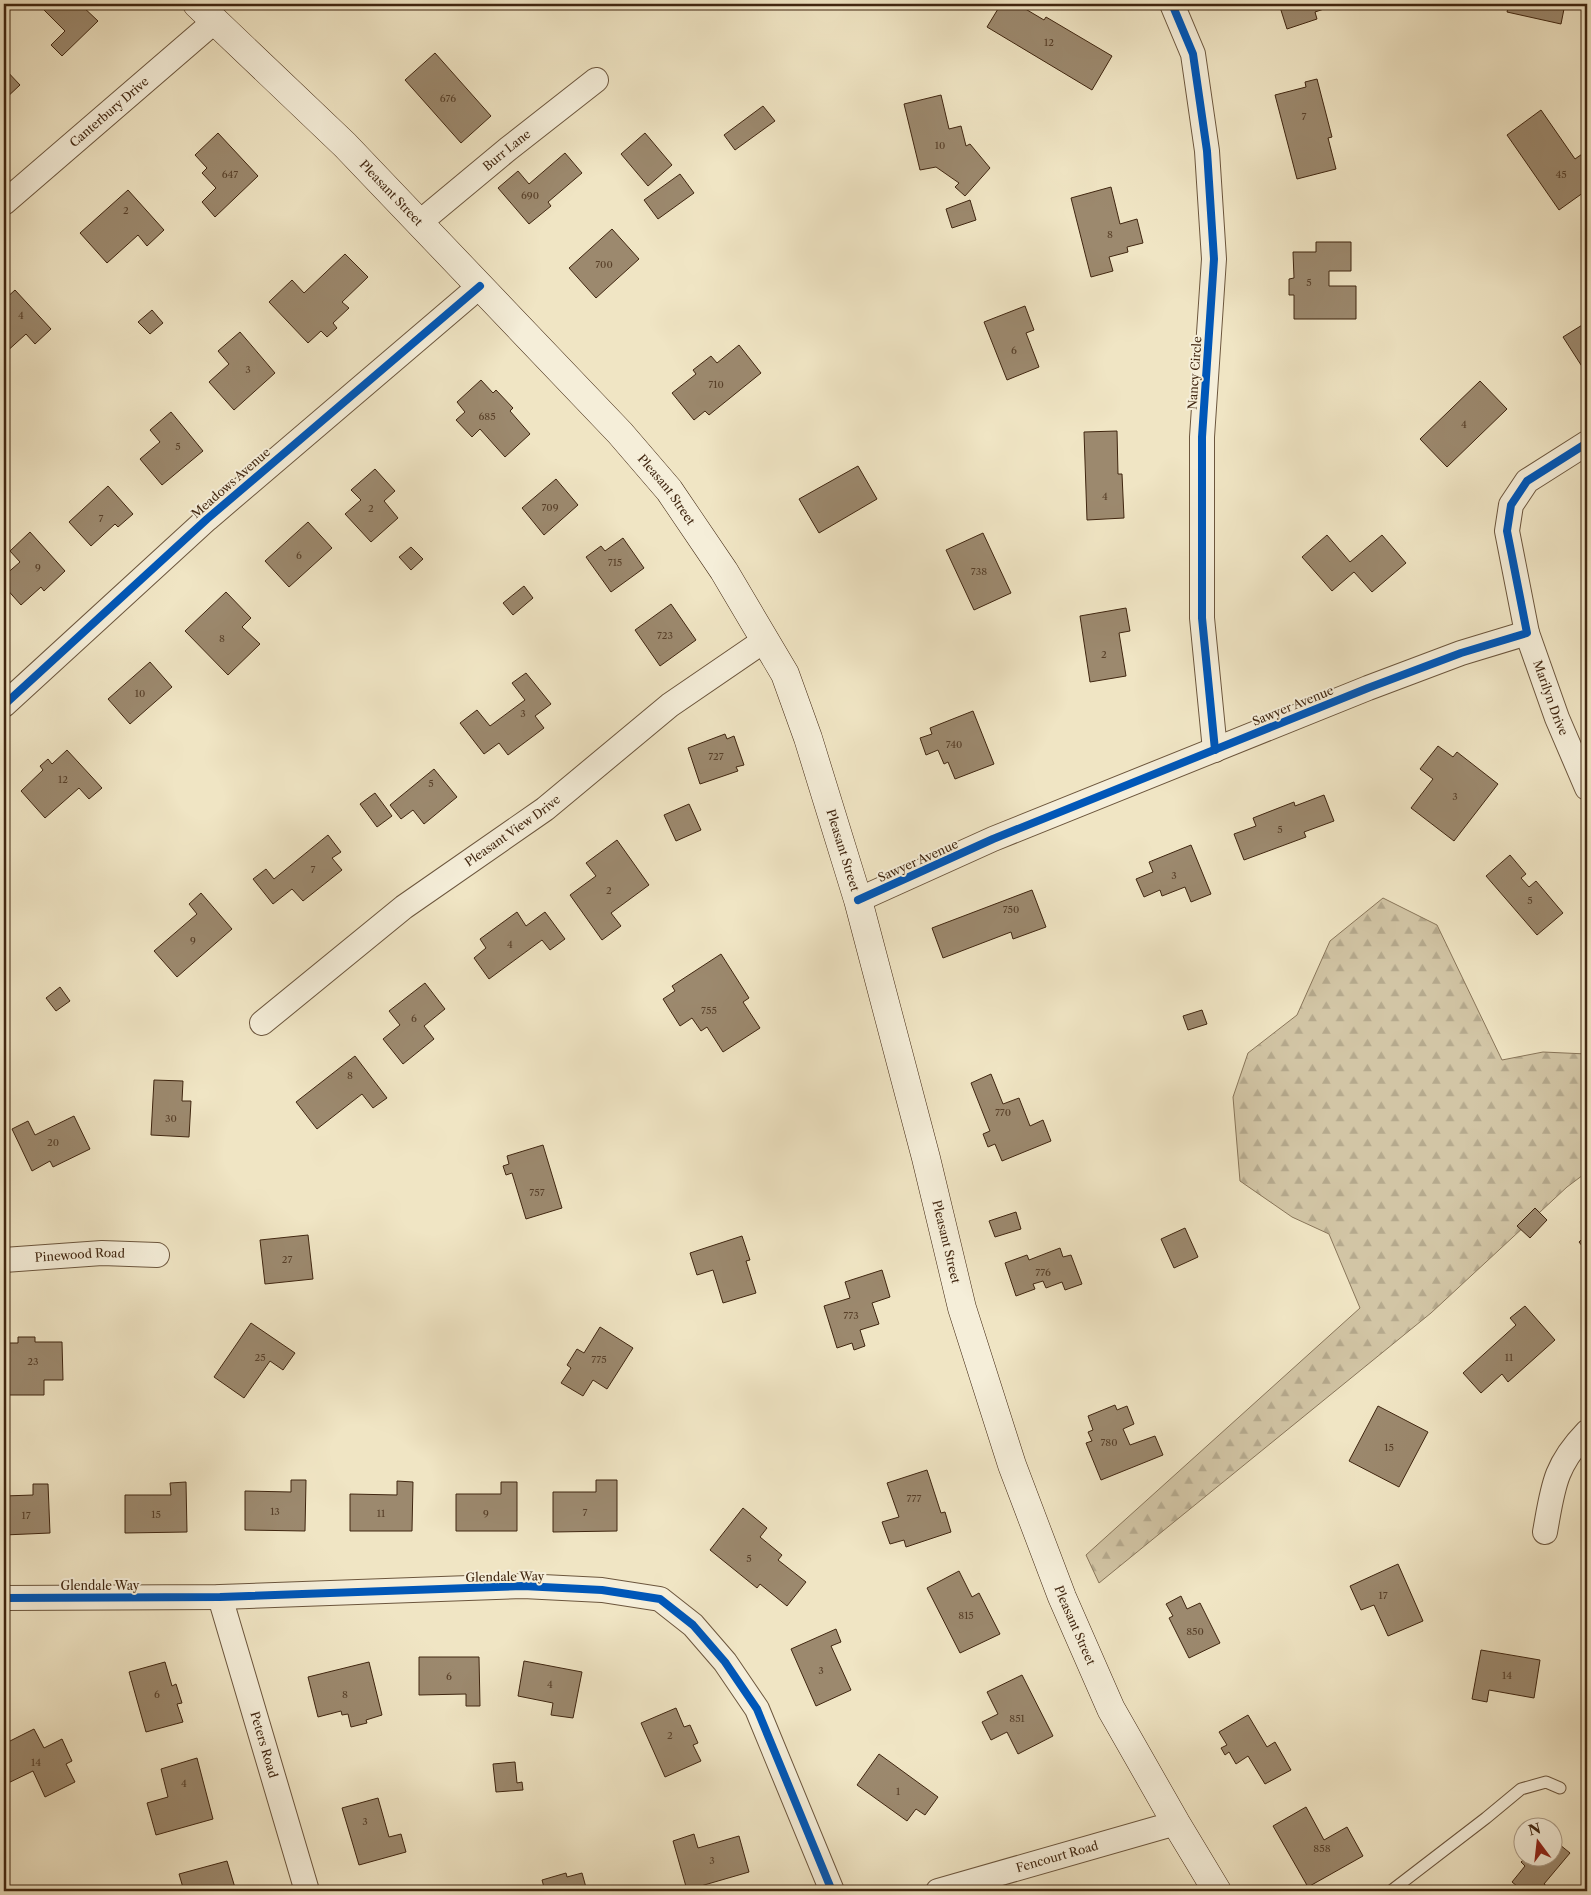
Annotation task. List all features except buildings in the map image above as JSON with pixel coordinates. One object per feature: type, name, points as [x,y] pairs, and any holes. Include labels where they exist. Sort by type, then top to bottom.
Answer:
[{"type":"main road","name":"Pleasant Street","points":[[206,12],[345,145],[620,433],[669,490],[724,571],[785,674],[808,738],[858,900],[921,1139],[962,1308],[1012,1465],[1062,1597],[1111,1709],[1217,1891]]},
{"type":"street","name":"Nancy Circle","points":[[1172,4],[1193,54],[1207,151],[1214,259],[1202,438],[1202,618],[1215,750]]},
{"type":"street","name":"Canterbury Drive","points":[[4,203],[206,12]]},
{"type":"street","name":"Burr Lane","points":[[419,223],[508,149],[596,80]]},
{"type":"street","name":"Meadows Avenue","points":[[4,705],[207,519],[480,286]]},
{"type":"street","points":[[1527,634],[1507,531],[1511,505],[1527,481],[1587,443]]},
{"type":"street","name":"Sawyer Avenue","points":[[858,900],[993,839],[1403,674],[1527,634]]},
{"type":"street","name":"Marilyn Drive","points":[[1527,634],[1557,718],[1587,788]]},
{"type":"street","name":"Pleasant View Drive","points":[[262,1023],[404,907],[545,809],[670,705],[764,640]]},
{"type":"street","name":"Pinewood Road","points":[[4,1260],[102,1253],[157,1255]]},
{"type":"street","points":[[1545,1532],[1552,1488],[1562,1462],[1587,1432]]},
{"type":"street","name":"Glendale Way","points":[[4,1598],[220,1597],[522,1586],[602,1590],[660,1599],[693,1625],[713,1647],[757,1709],[832,1891]]},
{"type":"street","name":"Peters Road","points":[[220,1597],[307,1891]]},
{"type":"street","name":"Fencourt Road","points":[[938,1891],[1176,1823]]},
{"type":"lane","points":[[1391,1891],[1521,1789],[1546,1782],[1560,1788]]},
{"type":"green space","points":[[1383,898],[1437,925],[1502,1060],[1543,1052],[1587,1054],[1587,1172],[1567,1187],[1431,1313],[1099,1583],[1086,1555],[1360,1308],[1329,1234],[1292,1217],[1240,1181],[1233,1097],[1248,1053],[1297,1015],[1330,941]]},
{"type":"cycle path","points":[[1172,4],[1193,54],[1207,151],[1214,259],[1202,437],[1202,618],[1215,750]]},
{"type":"cycle path","points":[[4,705],[207,519],[480,286]]},
{"type":"cycle path","points":[[858,900],[993,839],[1368,688],[1461,653],[1527,633],[1507,531],[1511,505],[1527,481],[1587,443]]},
{"type":"cycle path","points":[[4,1598],[220,1597],[523,1586],[602,1590],[660,1599],[693,1625],[725,1662],[757,1709],[832,1891]]}]
